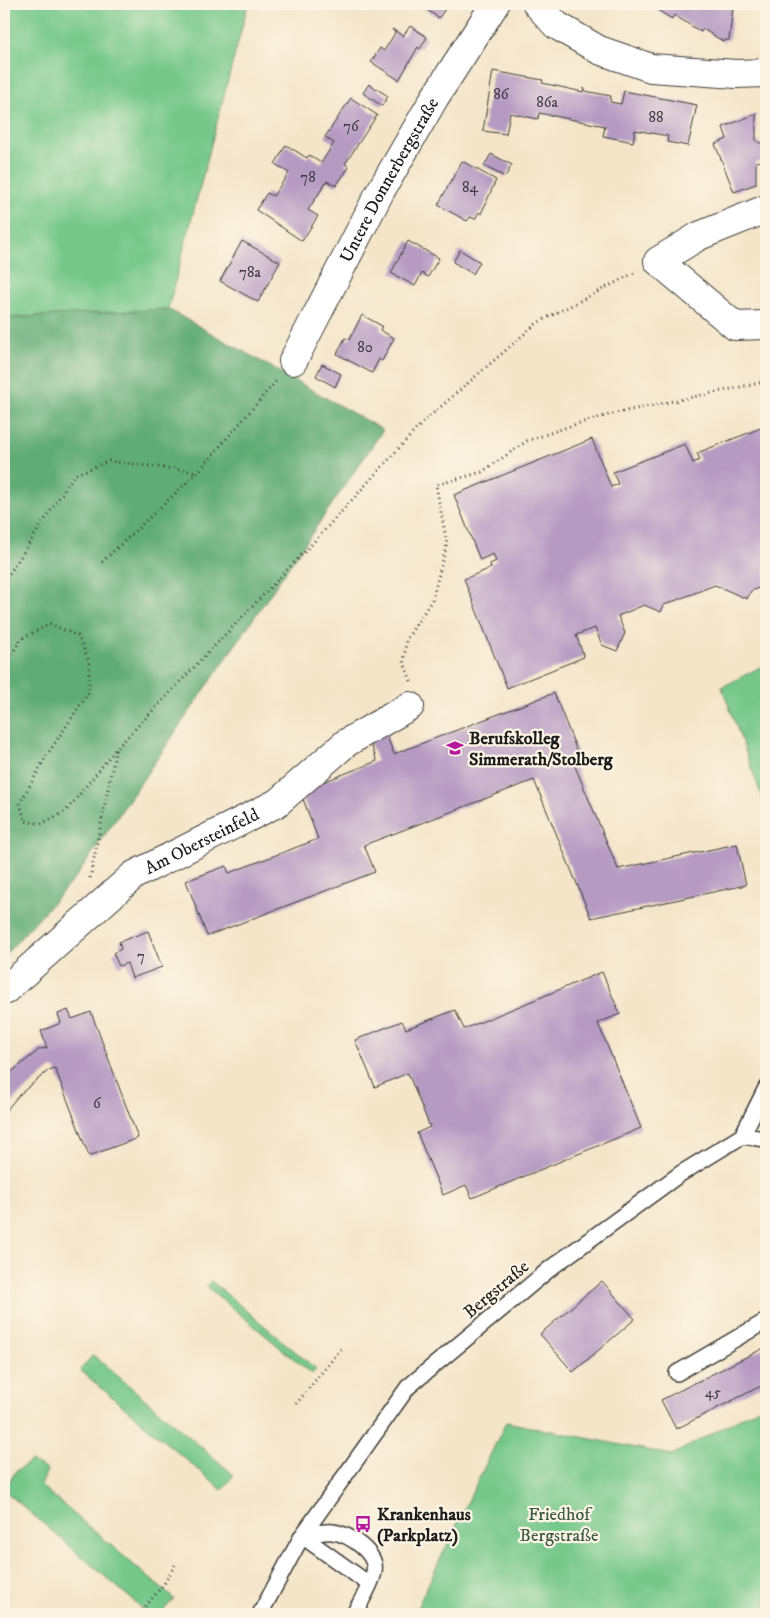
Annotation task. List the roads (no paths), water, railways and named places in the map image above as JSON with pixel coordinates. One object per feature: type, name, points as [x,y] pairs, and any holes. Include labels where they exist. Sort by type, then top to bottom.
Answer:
[{"type":"street","name":"Untere Donnerbergstraße","points":[[293,361],[380,192],[435,97],[495,4]]},
{"type":"street","points":[[537,4],[556,26],[599,50],[651,68],[736,74],[766,73]]},
{"type":"street","points":[[766,209],[699,236],[658,261],[736,326],[766,325]]},
{"type":"street","name":"Am Obersteinfeld","points":[[4,991],[134,875],[277,803],[346,743],[410,706]]},
{"type":"lane","points":[[766,1088],[742,1136],[766,1139]]},
{"type":"lane","name":"Bergstraße","points":[[260,1614],[302,1536],[408,1387],[552,1266],[680,1174],[742,1136]]},
{"type":"lane","points":[[677,1374],[766,1321]]},
{"type":"lane","points":[[302,1536],[335,1532],[362,1546],[374,1563],[374,1572],[354,1614]]},
{"type":"lane","points":[[302,1536],[369,1584]]},
{"type":"place","name":"Berufskolleg Simmerath/Stolberg","points":[[455,748]]},
{"type":"place","name":"Krankenhaus (Parkplatz)","points":[[363,1524]]},
{"type":"park label","name":"Friedhof Bergstraße","points":[[559,1524]]}]
